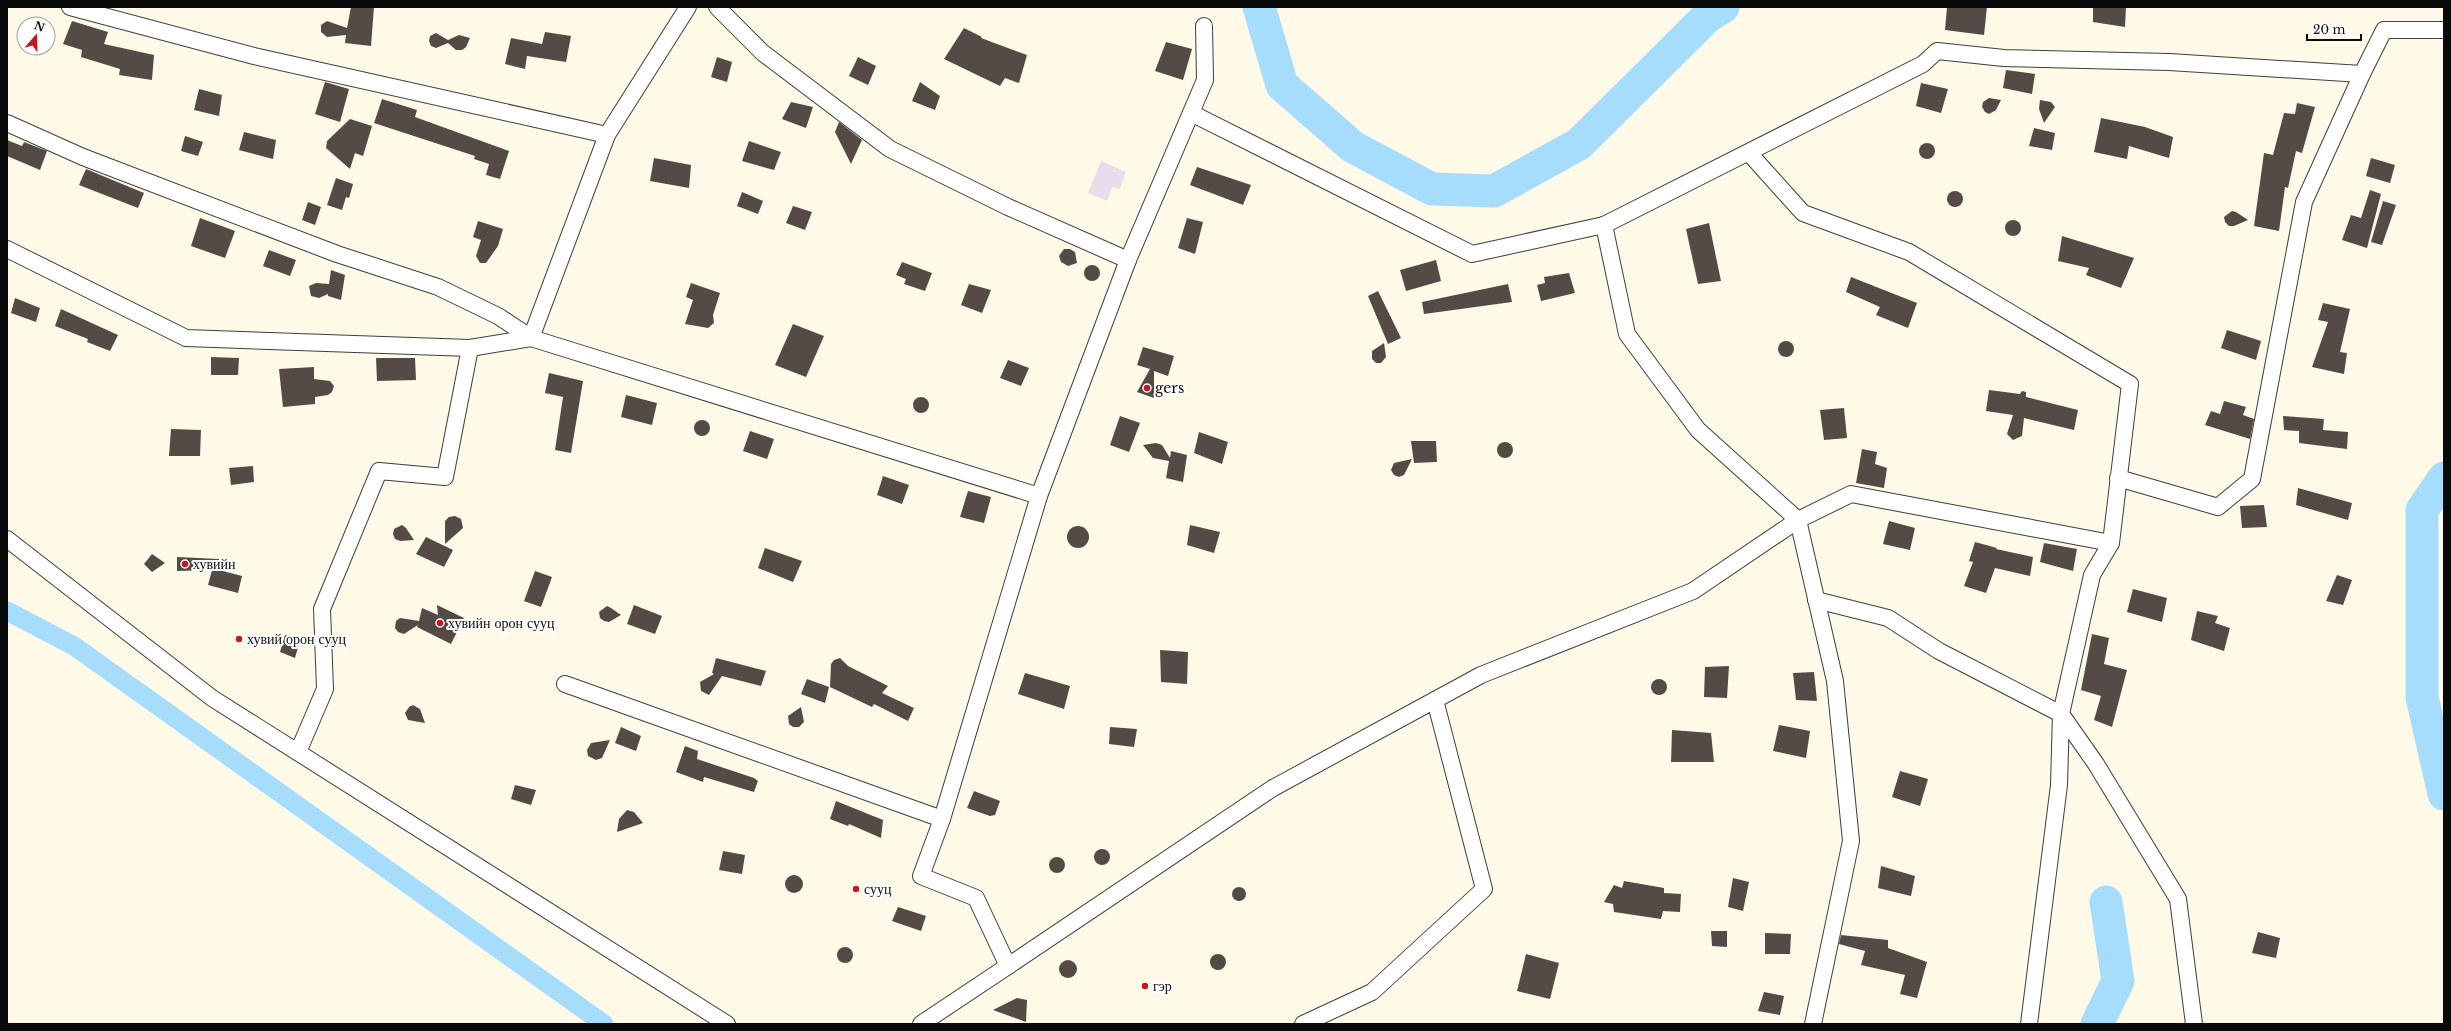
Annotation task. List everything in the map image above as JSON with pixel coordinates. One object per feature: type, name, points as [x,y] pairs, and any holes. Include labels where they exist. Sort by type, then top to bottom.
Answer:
[{"type":"street","points":[[70,7],[254,56],[607,135]]},
{"type":"street","points":[[531,338],[607,135],[688,7]]},
{"type":"street","points":[[717,7],[763,53],[890,149],[1008,207],[1128,260]]},
{"type":"street","points":[[1008,966],[976,898],[921,876],[942,819],[1039,496],[1128,260],[1205,80],[1204,26]]},
{"type":"street","points":[[2118,478],[2218,507],[2252,479],[2304,202],[2362,74],[2384,30],[2444,30]]},
{"type":"street","points":[[1190,113],[1472,254],[1604,226],[1923,64],[1937,51],[2004,58],[2168,62],[2362,74]]},
{"type":"street","points":[[7,123],[83,157],[337,254],[438,287],[498,316],[531,338],[1039,496]]},
{"type":"street","points":[[1749,153],[1803,213],[1909,252],[2130,384],[2111,543],[2092,575],[2061,714],[2059,785],[2029,1024]]},
{"type":"street","points":[[1604,226],[1627,334],[1698,430],[1798,520],[1835,681],[1851,842],[1812,1024]]},
{"type":"street","points":[[7,249],[186,338],[470,348],[531,338]]},
{"type":"street","points":[[298,752],[325,689],[322,609],[379,471],[445,477],[470,348]]},
{"type":"street","points":[[920,1024],[1274,788],[1481,675],[1693,591],[1798,520],[1851,494],[2111,543]]},
{"type":"street","points":[[7,539],[212,698],[727,1024]]},
{"type":"street","points":[[1816,600],[1888,618],[1939,651],[2061,714],[2096,764],[2178,899],[2194,1024]]},
{"type":"street","points":[[565,684],[942,819]]},
{"type":"street","points":[[1304,1024],[1372,992],[1484,889],[1435,700]]},
{"type":"shaded area","points":[[1101,161],[1126,172],[1120,189],[1112,187],[1107,201],[1088,193]]},
{"type":"building","points":[[351,7],[374,7],[371,46],[345,43],[346,35],[327,37],[321,32],[321,25],[327,21],[347,28]]},
{"type":"building","points":[[1947,7],[1987,7],[1984,35],[1945,30]]},
{"type":"building","points":[[2093,7],[2126,7],[2125,27],[2093,22]]},
{"type":"building","points":[[72,21],[108,32],[104,44],[154,55],[152,80],[119,75],[120,69],[81,57],[82,50],[63,44]]},
{"type":"building","points":[[964,28],[982,37],[981,38],[1027,55],[1019,83],[1005,78],[1000,86],[944,59]]},
{"type":"building","points":[[545,32],[571,36],[566,62],[527,56],[525,69],[505,64],[511,38],[542,44]]},
{"type":"building","points":[[436,33],[448,40],[459,35],[470,38],[466,47],[462,50],[456,50],[448,43],[436,48],[431,46],[429,41],[430,36]]},
{"type":"building","points":[[1166,42],[1192,49],[1183,80],[1155,71]]},
{"type":"building","points":[[717,57],[732,62],[727,82],[711,77]]},
{"type":"building","points":[[858,57],[876,66],[868,85],[849,76]]},
{"type":"building","points":[[2006,70],[2035,74],[2032,94],[2003,88]]},
{"type":"building","points":[[325,82],[349,89],[340,122],[315,114]]},
{"type":"building","points":[[920,82],[940,96],[935,110],[912,101]]},
{"type":"building","points":[[1921,83],[1948,89],[1941,113],[1916,106]]},
{"type":"building","points":[[199,89],[222,95],[219,116],[194,110]]},
{"type":"building","points":[[1989,98],[2001,100],[1996,110],[1989,114],[1985,112],[1982,107],[1983,102]]},
{"type":"building","points":[[382,99],[417,110],[415,117],[509,151],[500,179],[486,175],[489,164],[474,159],[475,156],[374,123]]},
{"type":"building","points":[[2040,100],[2051,102],[2055,107],[2044,123],[2039,109]]},
{"type":"building","points":[[791,102],[813,107],[806,128],[782,119]]},
{"type":"building","points":[[2297,103],[2315,107],[2302,153],[2296,151],[2288,188],[2285,187],[2279,231],[2254,226],[2264,153],[2273,155],[2284,113],[2295,114]]},
{"type":"building","points":[[2101,118],[2145,127],[2173,137],[2169,158],[2129,146],[2127,159],[2094,152]]},
{"type":"building","points":[[350,119],[372,126],[363,156],[355,153],[350,169],[326,148],[327,141]]},
{"type":"building","points":[[839,122],[862,140],[851,164],[835,132]]},
{"type":"building","points":[[2034,128],[2055,133],[2052,150],[2029,146]]},
{"type":"building","points":[[244,132],[276,140],[273,159],[239,150]]},
{"type":"building","points":[[185,136],[203,142],[198,156],[181,151]]},
{"type":"building","points":[[7,140],[22,146],[24,142],[47,151],[40,170],[7,156]]},
{"type":"building","points":[[749,141],[781,152],[774,170],[742,161]]},
{"type":"building","points":[[1927,143],[1934,148],[1935,151],[1930,158],[1927,159],[1920,154],[1919,151],[1924,144]]},
{"type":"building","points":[[654,158],[691,165],[689,188],[650,181]]},
{"type":"building","points":[[2371,158],[2395,165],[2390,183],[2366,176]]},
{"type":"building","points":[[1197,167],[1251,185],[1243,205],[1190,185]]},
{"type":"building","points":[[86,169],[144,193],[138,208],[79,185]]},
{"type":"building","points":[[336,178],[353,184],[349,198],[346,197],[342,210],[327,205]]},
{"type":"building","points":[[2370,190],[2381,194],[2367,248],[2342,240],[2351,215],[2361,218]]},
{"type":"building","points":[[1955,191],[1962,196],[1963,199],[1958,206],[1955,207],[1948,202],[1947,199],[1952,192]]},
{"type":"building","points":[[742,192],[763,201],[758,214],[737,206]]},
{"type":"building","points":[[2383,201],[2396,205],[2382,245],[2371,242]]},
{"type":"building","points":[[308,202],[321,207],[315,225],[302,220]]},
{"type":"building","points":[[793,206],[812,212],[805,230],[786,223]]},
{"type":"building","points":[[2232,211],[2248,220],[2234,226],[2229,226],[2225,222],[2224,217]]},
{"type":"building","points":[[200,218],[235,231],[225,258],[191,246]]},
{"type":"building","points":[[1187,218],[1203,222],[1195,254],[1178,248]]},
{"type":"building","points":[[2013,220],[2020,225],[2021,228],[2016,235],[2013,236],[2006,231],[2005,228],[2010,221]]},
{"type":"building","points":[[478,221],[503,229],[498,246],[486,263],[480,263],[476,256],[481,240],[473,237]]},
{"type":"building","points":[[1709,223],[1721,281],[1698,284],[1686,229]]},
{"type":"building","points":[[2062,236],[2134,258],[2121,288],[2086,275],[2089,268],[2058,261]]},
{"type":"building","points":[[1064,249],[1070,249],[1075,252],[1077,263],[1068,266],[1061,262],[1059,256]]},
{"type":"building","points":[[269,250],[296,260],[290,276],[263,266]]},
{"type":"building","points":[[1436,260],[1441,281],[1406,291],[1400,270]]},
{"type":"building","points":[[902,262],[932,273],[925,291],[904,284],[906,279],[896,275]]},
{"type":"building","points":[[1089,265],[1095,265],[1100,270],[1098,279],[1095,281],[1089,281],[1084,276],[1084,270]]},
{"type":"building","points":[[331,270],[345,275],[341,300],[328,296],[328,294],[319,298],[311,296],[309,286],[316,283],[329,284]]},
{"type":"building","points":[[1569,273],[1575,293],[1541,301],[1537,285],[1545,283],[1544,277]]},
{"type":"building","points":[[1851,277],[1917,303],[1908,328],[1876,315],[1880,307],[1846,292]]},
{"type":"building","points":[[691,283],[720,293],[713,315],[714,323],[708,328],[685,324],[693,300],[686,297]]},
{"type":"building","points":[[969,284],[991,290],[982,313],[961,305]]},
{"type":"building","points":[[1508,284],[1512,302],[1424,314],[1422,302]]},
{"type":"building","points":[[1378,291],[1401,338],[1388,344],[1368,296]]},
{"type":"building","points":[[15,298],[40,308],[36,322],[11,313]]},
{"type":"building","points":[[2323,303],[2350,309],[2340,352],[2347,353],[2344,374],[2312,367],[2328,322],[2318,320]]},
{"type":"building","points":[[61,309],[118,335],[110,351],[87,342],[88,339],[55,326]]},
{"type":"building","points":[[793,324],[824,336],[806,377],[775,365]]},
{"type":"building","points":[[2227,330],[2261,341],[2256,360],[2221,348]]},
{"type":"building","points":[[1786,341],[1793,346],[1794,349],[1789,356],[1786,357],[1779,352],[1778,349],[1783,342]]},
{"type":"building","points":[[1384,343],[1386,357],[1381,363],[1376,363],[1372,359],[1372,351]]},
{"type":"building","points":[[1143,347],[1174,356],[1168,376],[1154,371],[1154,398],[1137,392],[1150,369],[1137,365]]},
{"type":"building","points":[[211,357],[239,358],[238,375],[211,375]]},
{"type":"building","points":[[376,358],[415,358],[416,380],[377,381]]},
{"type":"building","points":[[1008,360],[1029,368],[1021,386],[1000,378]]},
{"type":"building","points":[[314,367],[314,379],[330,381],[334,386],[332,392],[328,395],[315,397],[315,404],[283,407],[279,369]]},
{"type":"building","points":[[549,373],[583,381],[571,453],[555,450],[563,397],[545,393]]},
{"type":"building","points":[[1989,390],[2020,394],[2022,391],[2026,392],[2026,397],[2078,410],[2074,430],[2024,418],[2022,436],[2013,440],[2007,434],[2013,415],[1986,411]]},
{"type":"building","points":[[626,395],[657,403],[652,425],[621,417]]},
{"type":"building","points":[[921,397],[928,402],[929,405],[924,412],[921,413],[914,408],[913,405],[918,398]]},
{"type":"building","points":[[2224,401],[2246,407],[2243,415],[2254,419],[2250,439],[2205,425],[2211,411],[2220,414]]},
{"type":"building","points":[[1844,408],[1847,438],[1824,440],[1820,410]]},
{"type":"building","points":[[1120,416],[1140,423],[1129,452],[1110,445]]},
{"type":"building","points":[[2283,416],[2324,419],[2323,430],[2348,432],[2347,449],[2299,443],[2299,431],[2284,430]]},
{"type":"building","points":[[702,420],[709,425],[710,428],[705,435],[702,436],[695,431],[694,428],[699,421]]},
{"type":"building","points":[[171,429],[201,430],[200,456],[169,456]]},
{"type":"building","points":[[750,431],[774,439],[767,459],[743,451]]},
{"type":"building","points":[[1199,432],[1228,442],[1222,464],[1194,453]]},
{"type":"building","points":[[1411,441],[1436,441],[1437,462],[1414,463]]},
{"type":"building","points":[[1505,442],[1512,447],[1513,450],[1508,457],[1505,458],[1498,453],[1497,450],[1502,443]]},
{"type":"building","points":[[1156,443],[1162,445],[1170,458],[1171,451],[1187,455],[1183,482],[1166,478],[1169,461],[1153,458],[1143,445]]},
{"type":"building","points":[[1862,449],[1877,452],[1875,464],[1887,468],[1884,488],[1856,483]]},
{"type":"building","points":[[1412,459],[1404,475],[1399,477],[1394,475],[1391,470],[1394,463]]},
{"type":"building","points":[[253,466],[254,482],[231,485],[229,468]]},
{"type":"building","points":[[883,476],[909,485],[902,504],[877,495]]},
{"type":"building","points":[[2298,488],[2352,503],[2348,520],[2296,505]]},
{"type":"building","points":[[968,491],[991,497],[984,523],[960,517]]},
{"type":"building","points":[[2264,505],[2267,527],[2242,528],[2240,506]]},
{"type":"building","points":[[455,516],[461,519],[463,528],[445,544],[445,521],[449,517]]},
{"type":"building","points":[[1889,521],[1915,528],[1910,550],[1883,544]]},
{"type":"building","points":[[402,525],[406,528],[414,540],[400,541],[395,539],[393,534],[394,529]]},
{"type":"building","points":[[1190,525],[1220,532],[1214,553],[1187,545]]},
{"type":"building","points":[[1074,526],[1082,526],[1089,533],[1089,541],[1082,548],[1074,548],[1067,541],[1067,533]]},
{"type":"building","points":[[426,537],[453,550],[444,567],[416,554]]},
{"type":"building","points":[[1975,542],[1997,548],[1996,549],[2033,557],[2030,576],[1995,568],[1986,593],[1964,586],[1973,562],[1969,561]]},
{"type":"building","points":[[2044,543],[2077,549],[2073,571],[2040,562]]},
{"type":"building","points":[[765,548],[802,561],[793,582],[758,568]]},
{"type":"building","points":[[152,554],[165,563],[152,572],[144,564]]},
{"type":"building","points":[[177,557],[219,559],[219,570],[242,576],[238,593],[208,585],[212,570],[177,571]]},
{"type":"building","points":[[535,571],[552,577],[541,607],[524,601]]},
{"type":"building","points":[[2337,575],[2352,580],[2343,605],[2326,601]]},
{"type":"building","points":[[2133,589],[2167,598],[2162,622],[2127,612]]},
{"type":"building","name":"хувийн орон сууц","points":[[437,605],[464,618],[451,644],[417,627],[418,625],[404,634],[398,632],[395,628],[396,621],[400,618],[419,621],[422,608],[438,615]]},
{"type":"building","points":[[634,605],[662,616],[655,634],[627,624]]},
{"type":"building","points":[[607,606],[621,615],[609,622],[604,621],[600,618],[599,612]]},
{"type":"building","points":[[2197,611],[2218,616],[2215,623],[2230,628],[2224,651],[2191,640]]},
{"type":"building","points":[[2092,634],[2109,638],[2104,664],[2127,670],[2112,727],[2094,720],[2101,696],[2081,690]]},
{"type":"building","points":[[285,635],[300,640],[295,658],[280,652]]},
{"type":"building","points":[[1160,650],[1188,652],[1187,684],[1161,682]]},
{"type":"building","points":[[716,658],[766,671],[761,686],[722,676],[709,695],[701,691],[700,682],[714,674],[712,673]]},
{"type":"building","points":[[840,658],[848,666],[888,686],[882,693],[914,708],[908,721],[874,704],[872,707],[830,687],[831,664],[834,660]]},
{"type":"building","points":[[1729,666],[1727,698],[1704,697],[1705,667]]},
{"type":"building","points":[[1814,672],[1817,701],[1796,700],[1793,673]]},
{"type":"building","points":[[1025,673],[1070,686],[1064,709],[1018,694]]},
{"type":"building","points":[[807,679],[829,687],[825,703],[801,694]]},
{"type":"building","points":[[1659,679],[1666,684],[1667,687],[1662,694],[1659,695],[1652,690],[1651,687],[1656,680]]},
{"type":"building","points":[[413,705],[420,709],[425,723],[408,720],[405,713],[409,707]]},
{"type":"building","points":[[801,707],[804,722],[799,727],[793,727],[789,724],[788,716]]},
{"type":"building","points":[[1779,725],[1810,731],[1806,758],[1773,751]]},
{"type":"building","points":[[621,727],[641,736],[636,751],[615,743]]},
{"type":"building","points":[[1110,727],[1137,729],[1134,747],[1109,744]]},
{"type":"building","points":[[1672,730],[1711,733],[1714,762],[1671,762]]},
{"type":"building","points":[[610,740],[602,758],[596,760],[588,756],[587,750],[591,743]]},
{"type":"building","points":[[685,746],[698,751],[697,759],[754,778],[758,781],[754,792],[704,777],[703,782],[676,772]]},
{"type":"building","points":[[1900,771],[1928,779],[1920,806],[1892,797]]},
{"type":"building","points":[[515,785],[536,790],[531,805],[511,799]]},
{"type":"building","points":[[974,791],[1000,801],[995,815],[990,816],[967,808]]},
{"type":"building","points":[[836,801],[883,820],[881,838],[849,824],[848,826],[830,819]]},
{"type":"building","points":[[627,810],[634,812],[643,823],[617,832],[619,819]]},
{"type":"building","points":[[1102,849],[1108,851],[1110,857],[1108,863],[1102,865],[1096,863],[1094,857],[1096,851]]},
{"type":"building","points":[[723,851],[745,855],[742,874],[719,870]]},
{"type":"building","points":[[1054,857],[1060,857],[1065,862],[1063,871],[1060,873],[1054,873],[1049,868],[1049,862]]},
{"type":"building","points":[[1881,866],[1915,876],[1911,896],[1878,888]]},
{"type":"building","points":[[794,875],[800,878],[803,884],[800,890],[794,893],[788,890],[785,884],[788,878]]},
{"type":"building","points":[[1733,878],[1749,882],[1743,911],[1728,907]]},
{"type":"building","points":[[1624,881],[1664,888],[1664,893],[1681,894],[1680,912],[1663,911],[1661,919],[1614,912],[1613,904],[1604,902],[1614,885],[1622,888]]},
{"type":"building","points":[[1236,887],[1242,887],[1246,891],[1246,897],[1242,901],[1236,901],[1232,897],[1232,891]]},
{"type":"building","points":[[898,907],[926,916],[921,931],[892,921]]},
{"type":"building","points":[[1711,931],[1727,931],[1727,947],[1712,946]]},
{"type":"building","points":[[2258,932],[2280,938],[2276,958],[2252,953]]},
{"type":"building","points":[[1765,933],[1791,934],[1790,954],[1765,954]]},
{"type":"building","points":[[1841,935],[1888,940],[1888,948],[1927,962],[1917,998],[1900,994],[1905,975],[1861,965],[1865,951],[1839,944]]},
{"type":"building","points":[[842,947],[848,947],[853,952],[851,961],[848,963],[842,963],[837,958],[837,952]]},
{"type":"building","points":[[1218,954],[1225,959],[1226,962],[1221,969],[1218,970],[1211,965],[1210,962],[1215,955]]},
{"type":"building","points":[[1526,954],[1559,963],[1550,999],[1517,991]]},
{"type":"building","points":[[1064,960],[1072,960],[1077,965],[1075,976],[1072,978],[1064,978],[1059,973],[1059,965]]},
{"type":"building","points":[[1764,992],[1784,996],[1780,1015],[1758,1011]]},
{"type":"building","points":[[1017,998],[1027,1000],[1026,1022],[993,1010]]},
{"type":"waterway","points":[[1259,7],[1282,85],[1353,147],[1432,189],[1494,191],[1579,144],[1708,16],[1723,7]]},
{"type":"waterway","points":[[2444,478],[2422,510],[2422,697],[2444,794]]},
{"type":"waterway","points":[[7,611],[74,646],[604,1024]]},
{"type":"waterway","points":[[2097,1024],[2118,981],[2106,902]]},
{"type":"place","name":"gers","points":[[1147,388]]},
{"type":"place","name":"хувийн","points":[[185,564]]},
{"type":"place","name":"хувийн орон сууц","points":[[440,623]]},
{"type":"place","name":"хувий орон сууц","points":[[239,639]]},
{"type":"place","name":"сууц","points":[[856,889]]},
{"type":"place","name":"гэр","points":[[1145,986]]}]
